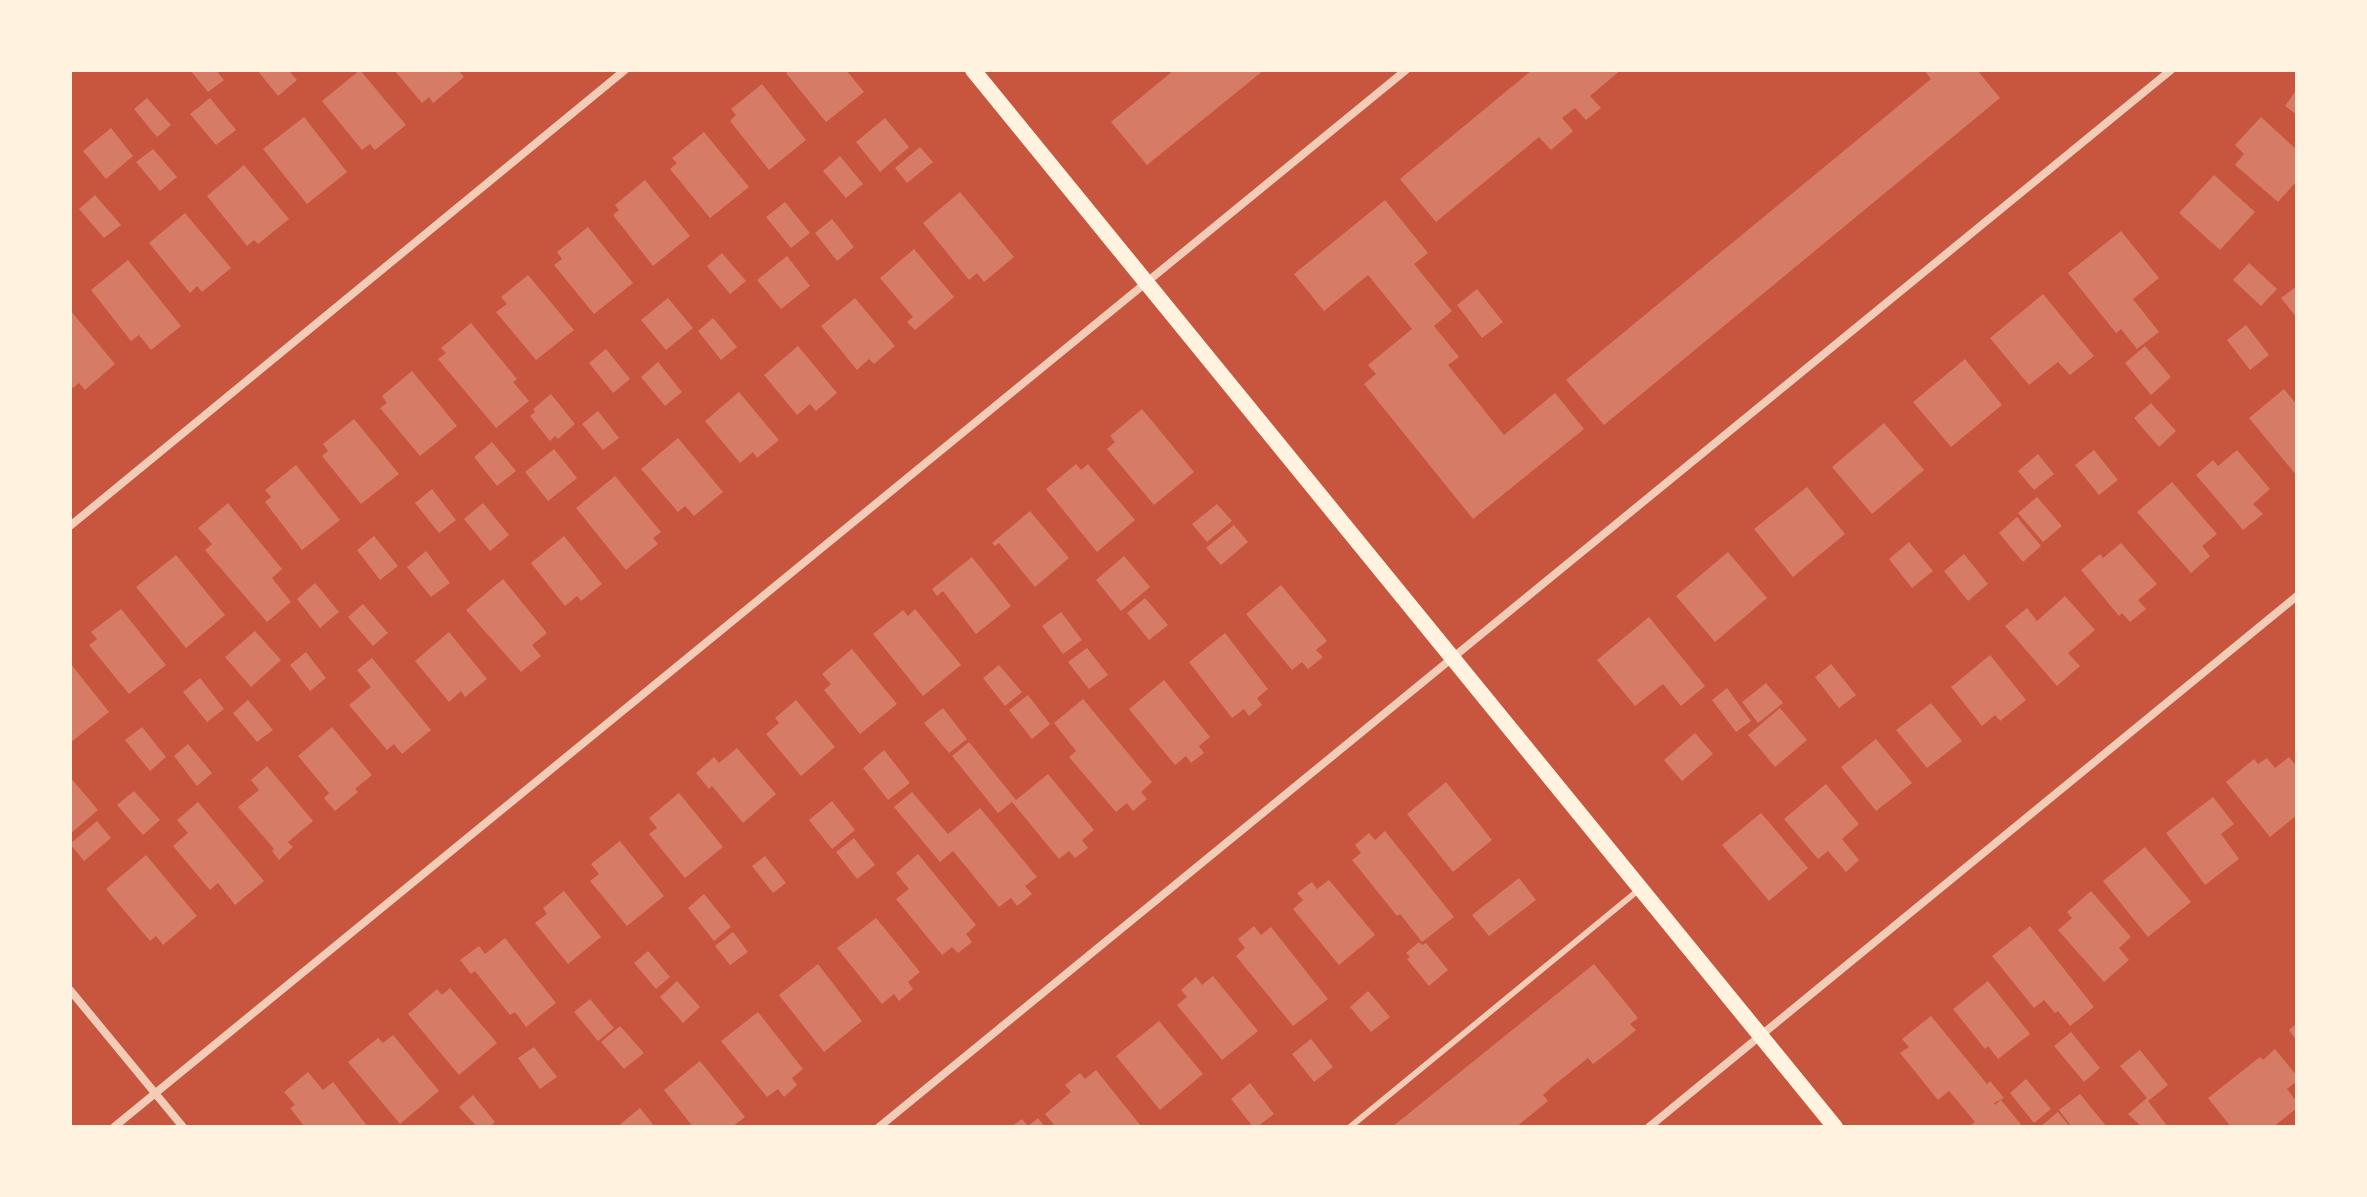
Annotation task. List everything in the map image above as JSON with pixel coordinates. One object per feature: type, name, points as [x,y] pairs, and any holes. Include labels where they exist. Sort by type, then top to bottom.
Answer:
[{"type":"main road","points":[[973,70],[1835,1127]]},
{"type":"street","points":[[70,526],[625,70]]},
{"type":"street","points":[[114,1127],[1406,70]]},
{"type":"street","points":[[879,1127],[2171,70]]},
{"type":"street","points":[[1649,1127],[2297,596]]},
{"type":"street","points":[[70,990],[183,1127]]},
{"type":"lane","points":[[1350,1127],[1641,888]]},
{"type":"building","points":[[190,70],[216,70],[224,80],[208,92]]},
{"type":"building","points":[[257,70],[288,70],[297,80],[278,96]]},
{"type":"building","points":[[360,70],[406,125],[375,150],[370,144],[362,150],[322,101]]},
{"type":"building","points":[[394,70],[458,70],[464,77],[433,103],[429,97],[422,103]]},
{"type":"building","points":[[790,70],[846,70],[864,92],[826,122],[786,73]]},
{"type":"building","points":[[1174,70],[1264,70],[1147,165],[1111,122]]},
{"type":"building","points":[[1532,70],[1621,70],[1590,96],[1601,108],[1586,120],[1575,108],[1562,118],[1573,131],[1551,150],[1539,137],[1436,222],[1400,179]]},
{"type":"building","points":[[1924,70],[1977,70],[2000,98],[1604,425],[1566,380],[1931,79]]},
{"type":"building","points":[[762,84],[806,140],[769,170],[730,121],[736,115],[731,109]]},
{"type":"building","points":[[2297,89],[2297,115],[2285,106]]},
{"type":"building","points":[[147,98],[171,125],[157,137],[134,109]]},
{"type":"building","points":[[210,98],[236,130],[216,145],[190,114]]},
{"type":"building","points":[[304,117],[347,172],[307,204],[263,149]]},
{"type":"building","points":[[2261,117],[2297,150],[2297,181],[2278,202],[2235,165],[2244,154],[2235,145]]},
{"type":"building","points":[[885,118],[909,147],[880,172],[856,142]]},
{"type":"building","points":[[111,128],[133,156],[106,179],[83,151]]},
{"type":"building","points":[[704,132],[749,187],[710,218],[670,169],[677,163],[672,158]]},
{"type":"building","points":[[920,147],[933,162],[907,183],[895,168]]},
{"type":"building","points":[[153,149],[177,177],[160,191],[136,162]]},
{"type":"building","points":[[840,156],[863,184],[846,198],[823,171]]},
{"type":"building","points":[[244,165],[289,219],[258,244],[254,240],[247,246],[207,196]]},
{"type":"building","points":[[2214,175],[2255,212],[2220,250],[2179,213]]},
{"type":"building","points":[[645,180],[690,236],[653,266],[613,215],[619,210],[615,205]]},
{"type":"building","points":[[960,192],[1014,257],[984,282],[977,273],[969,280],[923,223]]},
{"type":"building","points":[[95,195],[121,225],[104,238],[79,209]]},
{"type":"building","points":[[1385,200],[1428,253],[1414,264],[1452,311],[1434,326],[1459,357],[1448,365],[1504,435],[1555,393],[1584,429],[1473,519],[1364,384],[1376,374],[1368,365],[1412,329],[1368,275],[1324,311],[1294,274]]},
{"type":"building","points":[[785,202],[810,233],[791,248],[766,217]]},
{"type":"building","points":[[185,213],[231,268],[202,292],[197,286],[190,293],[149,243]]},
{"type":"building","points":[[832,219],[854,247],[837,261],[815,233]]},
{"type":"building","points":[[588,227],[633,283],[594,314],[554,265],[562,259],[557,252]]},
{"type":"building","points":[[2121,231],[2159,278],[2133,299],[2159,332],[2137,349],[2121,329],[2116,333],[2068,273]]},
{"type":"building","points":[[914,249],[954,297],[915,330],[907,322],[913,317],[880,278]]},
{"type":"building","points":[[722,253],[746,281],[730,294],[707,266]]},
{"type":"building","points":[[787,256],[810,286],[781,309],[757,280]]},
{"type":"building","points":[[128,260],[181,326],[151,350],[139,335],[131,341],[91,290]]},
{"type":"building","points":[[2249,263],[2277,289],[2261,306],[2233,280]]},
{"type":"building","points":[[528,275],[574,330],[536,360],[496,312],[507,304],[501,297]]},
{"type":"building","points":[[2297,286],[2297,318],[2281,298]]},
{"type":"building","points":[[1477,289],[1503,322],[1482,338],[1457,305]]},
{"type":"building","points":[[2043,294],[2094,356],[2070,375],[2058,362],[2029,385],[1990,338]]},
{"type":"building","points":[[668,298],[693,328],[666,350],[641,320]]},
{"type":"building","points":[[855,298],[895,346],[874,364],[869,359],[857,370],[821,326]]},
{"type":"building","points":[[70,310],[115,364],[85,390],[79,383],[73,388],[70,384]]},
{"type":"building","points":[[713,318],[737,347],[721,360],[698,331]]},
{"type":"building","points":[[471,323],[517,379],[513,382],[529,401],[496,428],[438,359],[446,353],[441,348]]},
{"type":"building","points":[[2246,325],[2269,355],[2250,370],[2227,340]]},
{"type":"building","points":[[798,346],[837,393],[816,411],[810,404],[797,415],[764,375]]},
{"type":"building","points":[[2145,346],[2171,377],[2151,395],[2125,363]]},
{"type":"building","points":[[606,349],[630,379],[613,393],[589,363]]},
{"type":"building","points":[[1965,359],[2002,405],[1951,447],[1913,402]]},
{"type":"building","points":[[658,362],[682,392],[665,406],[641,377]]},
{"type":"building","points":[[412,371],[457,426],[420,456],[380,408],[387,403],[382,396]]},
{"type":"building","points":[[2284,389],[2297,405],[2297,476],[2249,418]]},
{"type":"building","points":[[739,392],[779,440],[757,458],[753,452],[740,463],[705,421]]},
{"type":"building","points":[[551,394],[575,424],[558,439],[555,436],[550,441],[530,416],[535,412],[533,409]]},
{"type":"building","points":[[2151,403],[2176,431],[2159,447],[2134,418]]},
{"type":"building","points":[[1142,409],[1194,472],[1154,505],[1107,449],[1115,442],[1110,436]]},
{"type":"building","points":[[598,411],[619,438],[603,450],[582,424]]},
{"type":"building","points":[[354,419],[399,474],[361,504],[322,456],[328,451],[323,444]]},
{"type":"building","points":[[1884,423],[1924,470],[1872,514],[1832,467]]},
{"type":"building","points":[[678,438],[723,492],[694,516],[685,506],[678,512],[641,469]]},
{"type":"building","points":[[492,442],[516,471],[497,486],[474,457]]},
{"type":"building","points":[[554,449],[577,478],[548,501],[525,472]]},
{"type":"building","points":[[2094,450],[2118,480],[2099,495],[2075,465]]},
{"type":"building","points":[[2237,450],[2270,489],[2253,504],[2263,514],[2243,530],[2196,475],[2213,460],[2218,466]]},
{"type":"building","points":[[2038,454],[2054,474],[2034,490],[2018,471]]},
{"type":"building","points":[[1076,464],[1081,470],[1088,464],[1135,520],[1097,552],[1046,489]]},
{"type":"building","points":[[296,465],[340,520],[302,550],[265,502],[271,497],[265,490]]},
{"type":"building","points":[[615,476],[661,532],[653,538],[658,544],[626,570],[576,508]]},
{"type":"building","points":[[2172,482],[2217,534],[2202,546],[2210,556],[2191,573],[2137,512]]},
{"type":"building","points":[[1807,487],[1845,534],[1793,577],[1754,529]]},
{"type":"building","points":[[432,489],[456,520],[439,533],[415,503]]},
{"type":"building","points":[[2037,497],[2062,526],[2043,542],[2018,513]]},
{"type":"building","points":[[228,503],[282,569],[272,578],[291,602],[267,622],[205,550],[212,544],[198,528]]},
{"type":"building","points":[[483,503],[509,535],[490,551],[464,519]]},
{"type":"building","points":[[1217,504],[1232,521],[1207,542],[1192,524]]},
{"type":"building","points":[[1030,511],[1069,558],[1035,587],[999,543],[995,546],[992,543]]},
{"type":"building","points":[[2017,517],[2041,546],[2023,562],[1999,533]]},
{"type":"building","points":[[1234,525],[1248,542],[1221,565],[1206,548]]},
{"type":"building","points":[[374,536],[398,566],[380,580],[357,550]]},
{"type":"building","points":[[564,536],[602,584],[581,601],[577,596],[565,606],[531,563]]},
{"type":"building","points":[[1909,542],[1933,571],[1912,588],[1889,559]]},
{"type":"building","points":[[2121,543],[2157,584],[2138,600],[2146,609],[2130,622],[2122,613],[2119,616],[2081,570],[2100,554],[2103,558]]},
{"type":"building","points":[[426,551],[450,583],[431,597],[407,567]]},
{"type":"building","points":[[1728,552],[1767,598],[1715,642],[1676,596]]},
{"type":"building","points":[[1964,554],[1988,584],[1968,601],[1944,571]]},
{"type":"building","points":[[176,555],[225,615],[186,648],[136,587]]},
{"type":"building","points":[[1124,556],[1150,587],[1121,611],[1096,580]]},
{"type":"building","points":[[972,557],[1011,606],[976,634],[943,591],[937,596],[932,589]]},
{"type":"building","points":[[503,579],[547,633],[532,645],[541,656],[521,672],[466,610]]},
{"type":"building","points":[[315,583],[339,612],[320,628],[297,599]]},
{"type":"building","points":[[1281,585],[1327,641],[1316,650],[1323,657],[1308,669],[1302,662],[1292,670],[1246,614]]},
{"type":"building","points":[[2065,596],[2095,630],[2068,653],[2080,666],[2057,686],[2005,626],[2027,608],[2037,621]]},
{"type":"building","points":[[1145,598],[1168,625],[1149,640],[1127,613]]},
{"type":"building","points":[[363,604],[388,633],[373,646],[348,617]]},
{"type":"building","points":[[121,609],[166,665],[129,694],[89,645],[97,639],[91,632]]},
{"type":"building","points":[[915,609],[961,665],[923,696],[873,634],[903,610],[908,616]]},
{"type":"building","points":[[1061,612],[1082,640],[1063,654],[1042,626]]},
{"type":"building","points":[[1649,617],[1705,686],[1681,706],[1663,684],[1635,706],[1597,660]]},
{"type":"building","points":[[255,631],[281,660],[251,687],[225,657]]},
{"type":"building","points":[[449,632],[487,679],[465,697],[461,691],[449,702],[415,661]]},
{"type":"building","points":[[1225,633],[1268,689],[1257,698],[1262,705],[1249,716],[1244,709],[1232,718],[1189,662]]},
{"type":"building","points":[[1087,648],[1108,675],[1089,689],[1068,662]]},
{"type":"building","points":[[852,649],[897,704],[860,734],[824,690],[831,684],[822,674]]},
{"type":"building","points":[[306,652],[326,678],[310,691],[290,665]]},
{"type":"building","points":[[1990,655],[2026,700],[2000,721],[1995,715],[1982,726],[1951,687]]},
{"type":"building","points":[[372,658],[431,730],[402,754],[394,744],[387,750],[349,705],[371,687],[357,670]]},
{"type":"building","points":[[70,663],[109,712],[70,743]]},
{"type":"building","points":[[1831,664],[1856,695],[1839,708],[1815,677]]},
{"type":"building","points":[[999,665],[1022,692],[1005,706],[983,678]]},
{"type":"building","points":[[200,678],[224,709],[207,722],[183,692]]},
{"type":"building","points":[[1164,680],[1210,737],[1199,746],[1204,753],[1191,763],[1186,756],[1175,765],[1129,709]]},
{"type":"building","points":[[1766,683],[1783,703],[1758,723],[1742,702]]},
{"type":"building","points":[[1727,688],[1751,721],[1736,732],[1712,700]]},
{"type":"building","points":[[1028,695],[1050,724],[1032,739],[1009,710]]},
{"type":"building","points":[[1083,699],[1152,782],[1141,792],[1147,799],[1133,811],[1127,803],[1116,812],[1069,757],[1076,751],[1054,723]]},
{"type":"building","points":[[248,700],[273,730],[257,742],[233,713]]},
{"type":"building","points":[[796,700],[835,747],[801,776],[766,734],[779,723],[775,718]]},
{"type":"building","points":[[1931,703],[1962,741],[1927,768],[1896,730]]},
{"type":"building","points":[[943,708],[967,739],[949,753],[924,723]]},
{"type":"building","points":[[1780,708],[1807,740],[1775,767],[1748,735]]},
{"type":"building","points":[[142,727],[166,757],[150,771],[125,740]]},
{"type":"building","points":[[332,727],[372,775],[355,789],[358,792],[335,811],[324,798],[329,793],[298,756]]},
{"type":"building","points":[[1695,733],[1713,754],[1682,781],[1664,760]]},
{"type":"building","points":[[1876,739],[1912,783],[1876,811],[1841,767]]},
{"type":"building","points":[[969,742],[1016,800],[1048,774],[1094,830],[1082,840],[1088,848],[1075,858],[1069,851],[1059,859],[1012,802],[998,813],[952,756]]},
{"type":"building","points":[[188,744],[212,773],[197,786],[174,756]]},
{"type":"building","points":[[737,748],[776,794],[743,823],[712,786],[709,789],[696,773],[714,757],[719,763]]},
{"type":"building","points":[[884,750],[910,783],[888,800],[863,768]]},
{"type":"building","points":[[2289,757],[2297,767],[2297,815],[2270,837],[2226,782],[2254,759],[2258,764],[2267,758],[2275,768]]},
{"type":"building","points":[[267,766],[313,821],[288,842],[293,847],[279,860],[272,851],[274,849],[238,807],[259,790],[251,780]]},
{"type":"building","points":[[70,777],[98,810],[70,834]]},
{"type":"building","points":[[1446,782],[1492,840],[1453,872],[1407,814]]},
{"type":"building","points":[[1826,784],[1859,824],[1842,839],[1859,860],[1846,872],[1828,851],[1818,859],[1784,819]]},
{"type":"building","points":[[134,791],[160,820],[143,835],[117,805]]},
{"type":"building","points":[[912,792],[948,834],[980,808],[1037,877],[1025,886],[1032,894],[1017,906],[1011,898],[999,907],[953,851],[940,862],[894,807]]},
{"type":"building","points":[[679,793],[723,847],[685,878],[649,834],[657,828],[649,818]]},
{"type":"building","points":[[2213,797],[2234,824],[2221,834],[2239,859],[2205,885],[2166,833]]},
{"type":"building","points":[[832,801],[855,830],[832,849],[809,820]]},
{"type":"building","points":[[198,802],[264,881],[235,905],[218,883],[210,890],[173,846],[188,833],[177,820]]},
{"type":"building","points":[[1761,813],[1808,868],[1769,901],[1722,845]]},
{"type":"building","points":[[97,821],[111,838],[84,861],[70,844]]},
{"type":"building","points":[[1385,831],[1454,917],[1422,942],[1352,860],[1361,853],[1355,845],[1369,833],[1375,840]]},
{"type":"building","points":[[854,838],[875,865],[857,879],[836,852]]},
{"type":"building","points":[[620,841],[664,896],[627,926],[590,881],[599,874],[591,864]]},
{"type":"building","points":[[2145,847],[2191,902],[2148,937],[2103,881]]},
{"type":"building","points":[[918,854],[976,925],[966,934],[972,942],[958,953],[952,947],[942,955],[896,899],[909,889],[896,873]]},
{"type":"building","points":[[146,855],[197,916],[163,945],[156,936],[150,941],[106,889]]},
{"type":"building","points":[[765,856],[786,883],[773,893],[752,866]]},
{"type":"building","points":[[1519,878],[1536,900],[1489,936],[1472,915]]},
{"type":"building","points":[[1329,880],[1375,935],[1339,965],[1293,909],[1303,900],[1297,893],[1312,882],[1317,889]]},
{"type":"building","points":[[564,891],[601,937],[568,964],[535,923],[547,914],[543,908]]},
{"type":"building","points":[[2091,891],[2131,937],[2119,948],[2129,960],[2104,982],[2058,930],[2072,918],[2067,912]]},
{"type":"building","points":[[704,894],[731,927],[714,941],[688,908]]},
{"type":"building","points":[[876,918],[920,972],[908,982],[913,989],[899,1001],[894,994],[882,1004],[837,948]]},
{"type":"building","points":[[1254,926],[1261,935],[1271,927],[1328,999],[1293,1026],[1236,956],[1245,948],[1238,939]]},
{"type":"building","points":[[2030,926],[2094,1007],[2070,1026],[2044,1000],[2034,1008],[1992,956]]},
{"type":"building","points":[[733,932],[748,952],[730,965],[715,946]]},
{"type":"building","points":[[505,938],[556,1003],[526,1027],[515,1012],[510,1015],[475,971],[471,974],[460,960],[479,946],[485,954]]},
{"type":"building","points":[[1419,942],[1422,945],[1426,943],[1448,970],[1429,986],[1407,959],[1410,957],[1406,953]]},
{"type":"building","points":[[648,951],[670,977],[656,989],[634,963]]},
{"type":"building","points":[[818,964],[862,1021],[824,1052],[779,995]]},
{"type":"building","points":[[1594,964],[1638,1018],[1630,1024],[1636,1030],[1614,1048],[1593,1064],[1588,1058],[1553,1086],[1543,1095],[1548,1101],[1516,1127],[1392,1127]]},
{"type":"building","points":[[1213,976],[1258,1031],[1222,1060],[1177,1005],[1187,997],[1181,990],[1196,977],[1202,985]]},
{"type":"building","points":[[677,981],[700,1007],[683,1023],[660,997]]},
{"type":"building","points":[[1988,981],[2030,1034],[1998,1059],[1988,1046],[1985,1049],[1953,1009]]},
{"type":"building","points":[[450,988],[497,1043],[459,1075],[408,1014],[437,989],[442,995]]},
{"type":"building","points":[[1368,991],[1390,1017],[1371,1032],[1350,1007]]},
{"type":"building","points":[[590,999],[614,1028],[598,1041],[574,1012]]},
{"type":"building","points":[[758,1012],[803,1069],[792,1078],[797,1085],[784,1097],[778,1089],[767,1097],[721,1041]]},
{"type":"building","points":[[1931,1016],[1987,1084],[1990,1081],[2004,1098],[1994,1103],[1995,1105],[2001,1100],[2023,1127],[1968,1127],[1975,1122],[1949,1091],[1938,1100],[1900,1053],[1909,1047],[1902,1039]]},
{"type":"building","points":[[1159,1021],[1203,1074],[1160,1110],[1116,1056]]},
{"type":"building","points":[[2297,1023],[2297,1041],[2289,1030]]},
{"type":"building","points":[[620,1026],[644,1053],[624,1069],[601,1042]]},
{"type":"building","points":[[2071,1032],[2100,1068],[2084,1082],[2054,1046]]},
{"type":"building","points":[[393,1035],[439,1091],[400,1124],[348,1062],[378,1038],[383,1043]]},
{"type":"building","points":[[1311,1039],[1333,1067],[1314,1082],[1292,1054]]},
{"type":"building","points":[[534,1047],[557,1077],[540,1089],[518,1058]]},
{"type":"building","points":[[2275,1049],[2297,1076],[2297,1081],[2287,1089],[2297,1102],[2297,1108],[2273,1127],[2231,1127],[2208,1098]]},
{"type":"building","points":[[2140,1050],[2168,1085],[2148,1101],[2168,1127],[2142,1127],[2128,1114],[2147,1098],[2120,1066]]},
{"type":"building","points":[[700,1061],[745,1117],[732,1127],[693,1127],[664,1090]]},
{"type":"building","points":[[1096,1070],[1141,1126],[1056,1127],[1045,1114],[1071,1092],[1065,1085],[1080,1073],[1085,1079]]},
{"type":"building","points":[[308,1072],[323,1090],[333,1082],[368,1127],[305,1127],[290,1108],[295,1105],[284,1092]]},
{"type":"building","points":[[2026,1079],[2051,1109],[2034,1123],[2010,1093]]},
{"type":"building","points":[[1250,1083],[1274,1114],[1257,1127],[1253,1127],[1231,1099]]},
{"type":"building","points":[[2080,1094],[2107,1127],[2072,1127],[2059,1110]]},
{"type":"building","points":[[473,1095],[495,1122],[489,1127],[477,1127],[459,1107]]},
{"type":"building","points":[[640,1108],[655,1127],[617,1127]]},
{"type":"building","points":[[2058,1112],[2070,1127],[2040,1127]]},
{"type":"building","points":[[1038,1118],[1045,1127],[1011,1127],[1022,1119],[1028,1126]]}]
